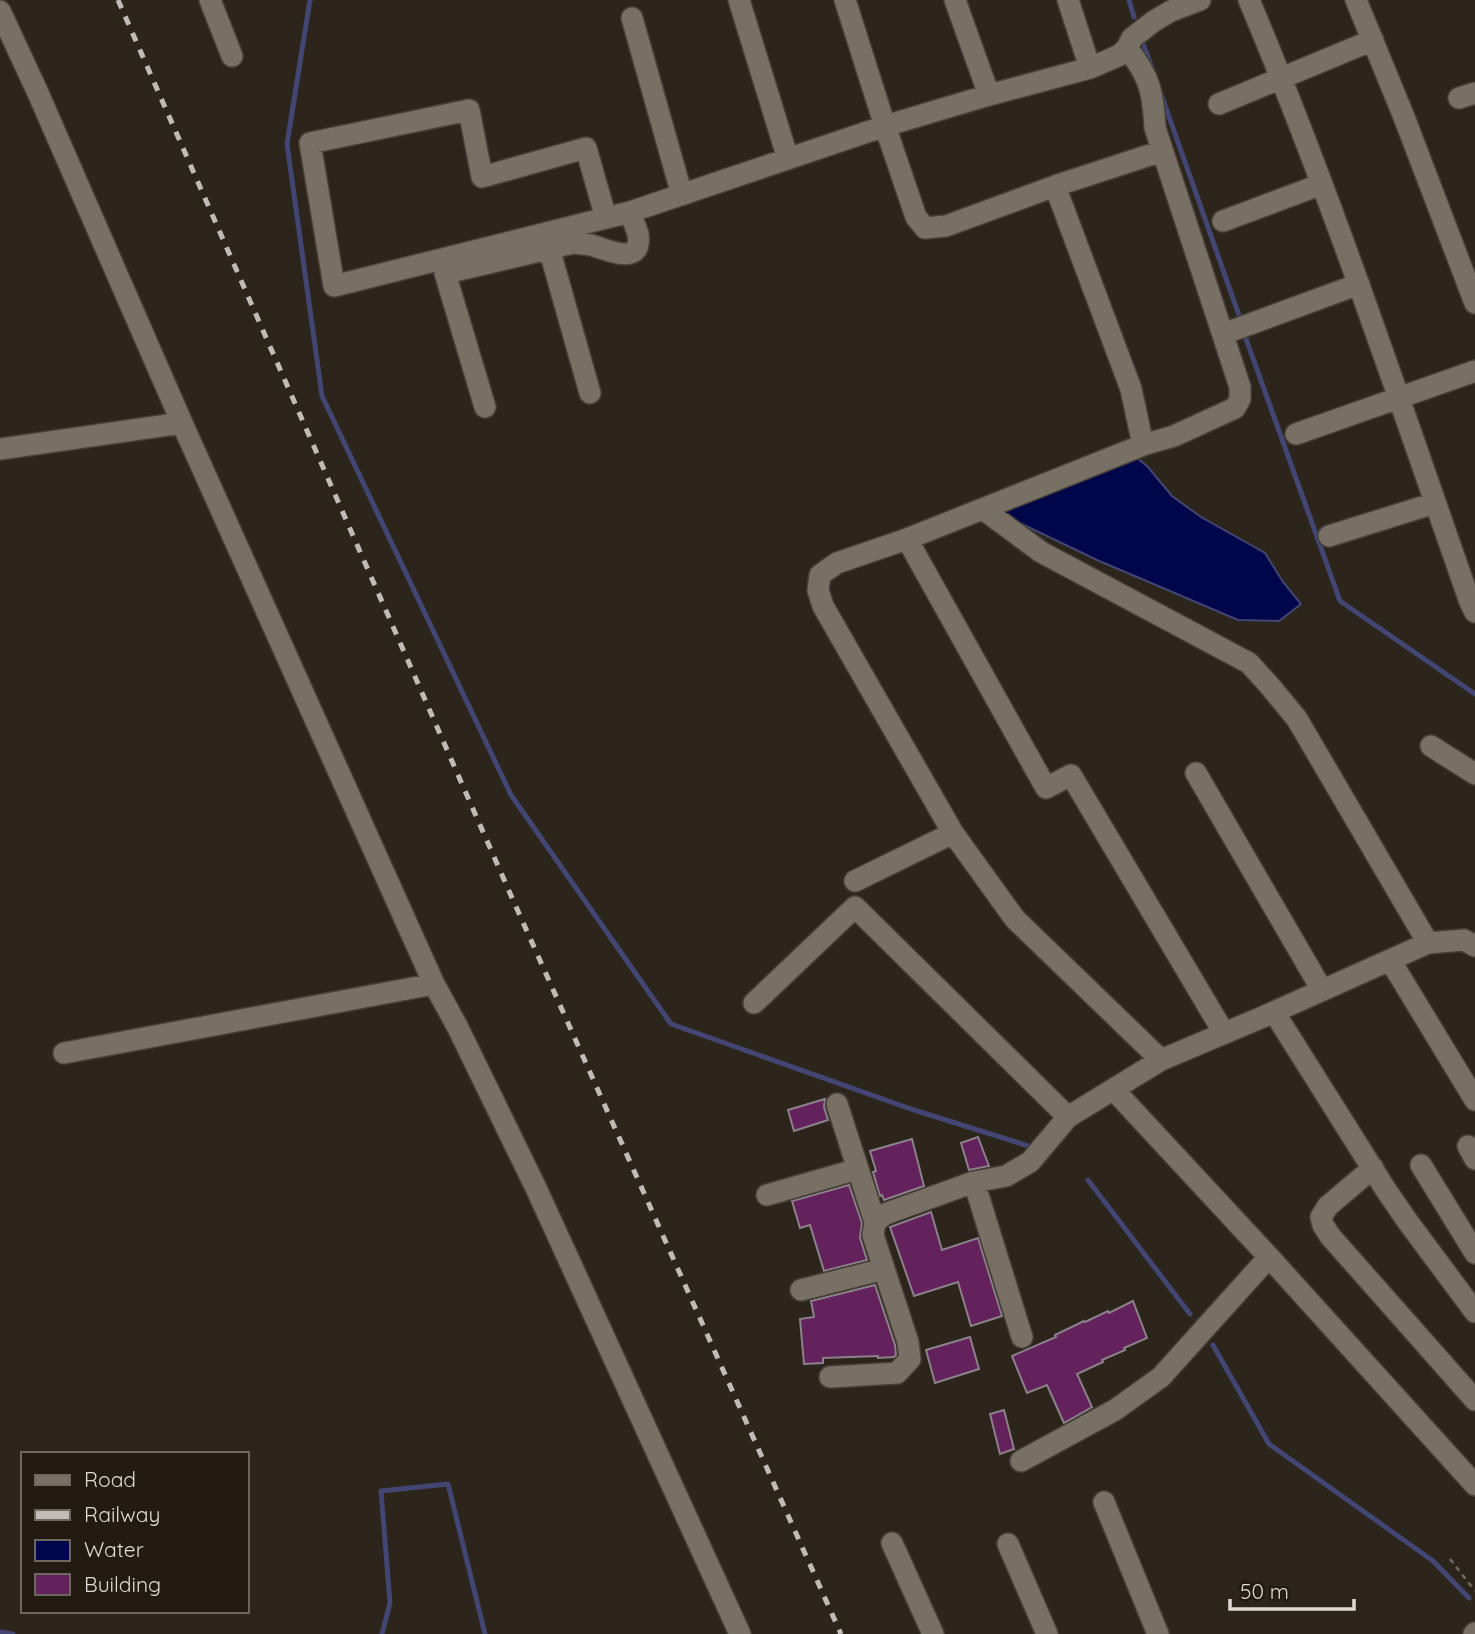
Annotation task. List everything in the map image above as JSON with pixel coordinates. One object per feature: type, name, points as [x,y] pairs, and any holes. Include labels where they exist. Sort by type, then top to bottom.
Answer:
[{"type":"street","points":[[210,0],[232,56]]},
{"type":"street","points":[[845,0],[916,217],[925,228],[946,226],[1162,151]]},
{"type":"street","points":[[955,0],[989,95]]},
{"type":"street","points":[[1068,0],[1090,68]]},
{"type":"street","points":[[606,218],[586,148],[481,177],[469,110],[310,143],[334,286],[606,218],[630,212],[885,126],[1090,68],[1120,55],[1132,38],[1154,21],[1200,0]]},
{"type":"street","points":[[1249,0],[1359,284],[1472,607]]},
{"type":"street","points":[[1356,0],[1475,303]]},
{"type":"street","points":[[739,1],[788,159]]},
{"type":"street","points":[[0,11],[434,984],[536,1188],[740,1634]]},
{"type":"street","points":[[632,18],[682,195]]},
{"type":"street","points":[[1219,104],[1373,40]]},
{"type":"street","points":[[1127,48],[1147,78],[1152,95],[1155,128],[1240,387],[1240,399],[1235,408],[1174,436],[1143,445],[906,539],[837,563],[820,575],[818,590],[823,606],[953,833],[1014,919],[1161,1060]]},
{"type":"street","points":[[1223,221],[1322,184]]},
{"type":"street","points":[[1055,186],[1131,389],[1143,445]]},
{"type":"street","points":[[402,284],[573,243],[587,244],[622,255],[633,252],[638,246],[638,233],[630,212]]},
{"type":"street","points":[[549,248],[590,393]]},
{"type":"street","points":[[445,273],[485,407]]},
{"type":"street","points":[[1223,334],[1359,284]]},
{"type":"street","points":[[1296,434],[1475,371]]},
{"type":"street","points":[[0,449],[182,423]]},
{"type":"street","points":[[1329,536],[1435,503]]},
{"type":"street","points":[[983,509],[1041,552],[1249,663],[1297,719],[1428,943]]},
{"type":"street","points":[[906,539],[1046,788],[1072,775],[1224,1033]]},
{"type":"street","points":[[1431,746],[1475,774]]},
{"type":"street","points":[[1196,773],[1322,990]]},
{"type":"street","points":[[855,881],[953,833]]},
{"type":"street","points":[[754,1003],[855,907],[1068,1117]]},
{"type":"street","points":[[875,1223],[885,1214],[974,1182],[1006,1176],[1030,1162],[1068,1117],[1161,1060],[1428,943],[1471,939]]},
{"type":"street","points":[[1390,960],[1475,1100]]},
{"type":"street","points":[[64,1053],[434,984]]},
{"type":"street","points":[[1274,1012],[1408,1222],[1466,1282],[1475,1312]]},
{"type":"street","points":[[1114,1090],[1269,1256],[1475,1485]]},
{"type":"street","points":[[830,1377],[897,1373],[910,1359],[908,1342],[873,1235],[875,1223],[836,1104]]},
{"type":"street","points":[[1421,1166],[1475,1253]]},
{"type":"street","points":[[1373,1168],[1328,1206],[1321,1217],[1323,1225],[1475,1400]]},
{"type":"street","points":[[767,1195],[858,1169]]},
{"type":"street","points":[[974,1182],[1021,1337]]},
{"type":"street","points":[[1021,1461],[1115,1410],[1161,1377],[1269,1256]]},
{"type":"street","points":[[801,1290],[884,1269]]},
{"type":"street","points":[[1104,1502],[1158,1634]]},
{"type":"street","points":[[892,1543],[933,1634]]},
{"type":"street","points":[[1008,1544],[1047,1634]]},
{"type":"path","points":[[1450,1559],[1475,1591]]},
{"type":"water","points":[[1136,457],[1172,496],[1201,517],[1265,553],[1301,604],[1279,621],[1238,620],[1097,560],[999,513]]},
{"type":"building","points":[[825,1099],[824,1107],[828,1120],[794,1131],[788,1110]]},
{"type":"building","points":[[978,1137],[989,1166],[969,1170],[961,1143]]},
{"type":"building","points":[[912,1139],[924,1186],[884,1200],[882,1195],[880,1196],[873,1172],[876,1171],[870,1151]]},
{"type":"building","points":[[849,1185],[862,1223],[860,1238],[867,1260],[824,1271],[810,1225],[800,1228],[792,1201]]},
{"type":"building","points":[[931,1212],[942,1250],[978,1238],[1002,1316],[971,1326],[958,1282],[914,1296],[890,1227]]},
{"type":"building","points":[[875,1285],[896,1355],[878,1358],[823,1358],[823,1363],[804,1364],[800,1319],[814,1317],[811,1301]]},
{"type":"building","points":[[1133,1301],[1147,1338],[1077,1374],[1092,1407],[1064,1423],[1047,1385],[1027,1393],[1012,1356]]},
{"type":"building","points":[[970,1337],[979,1369],[935,1383],[926,1350]]},
{"type":"building","points":[[1004,1410],[1014,1449],[1000,1454],[990,1414]]},
{"type":"waterway","points":[[310,0],[287,144],[322,396],[511,795],[671,1024],[911,1109],[1035,1148]]},
{"type":"waterway","points":[[1129,0],[1134,17]]},
{"type":"waterway","points":[[1141,38],[1152,68]]},
{"type":"waterway","points":[[1161,94],[1241,321]]},
{"type":"waterway","points":[[1245,336],[1340,601],[1475,694]]},
{"type":"waterway","points":[[1088,1180],[1190,1314]]},
{"type":"waterway","points":[[1213,1345],[1269,1444],[1433,1561],[1469,1598]]},
{"type":"waterway","points":[[382,1634],[390,1603],[381,1491],[448,1484],[485,1634]]},
{"type":"waterway","points":[[0,1632],[13,1634]]},
{"type":"railway","points":[[118,0],[509,891],[841,1634]]}]
